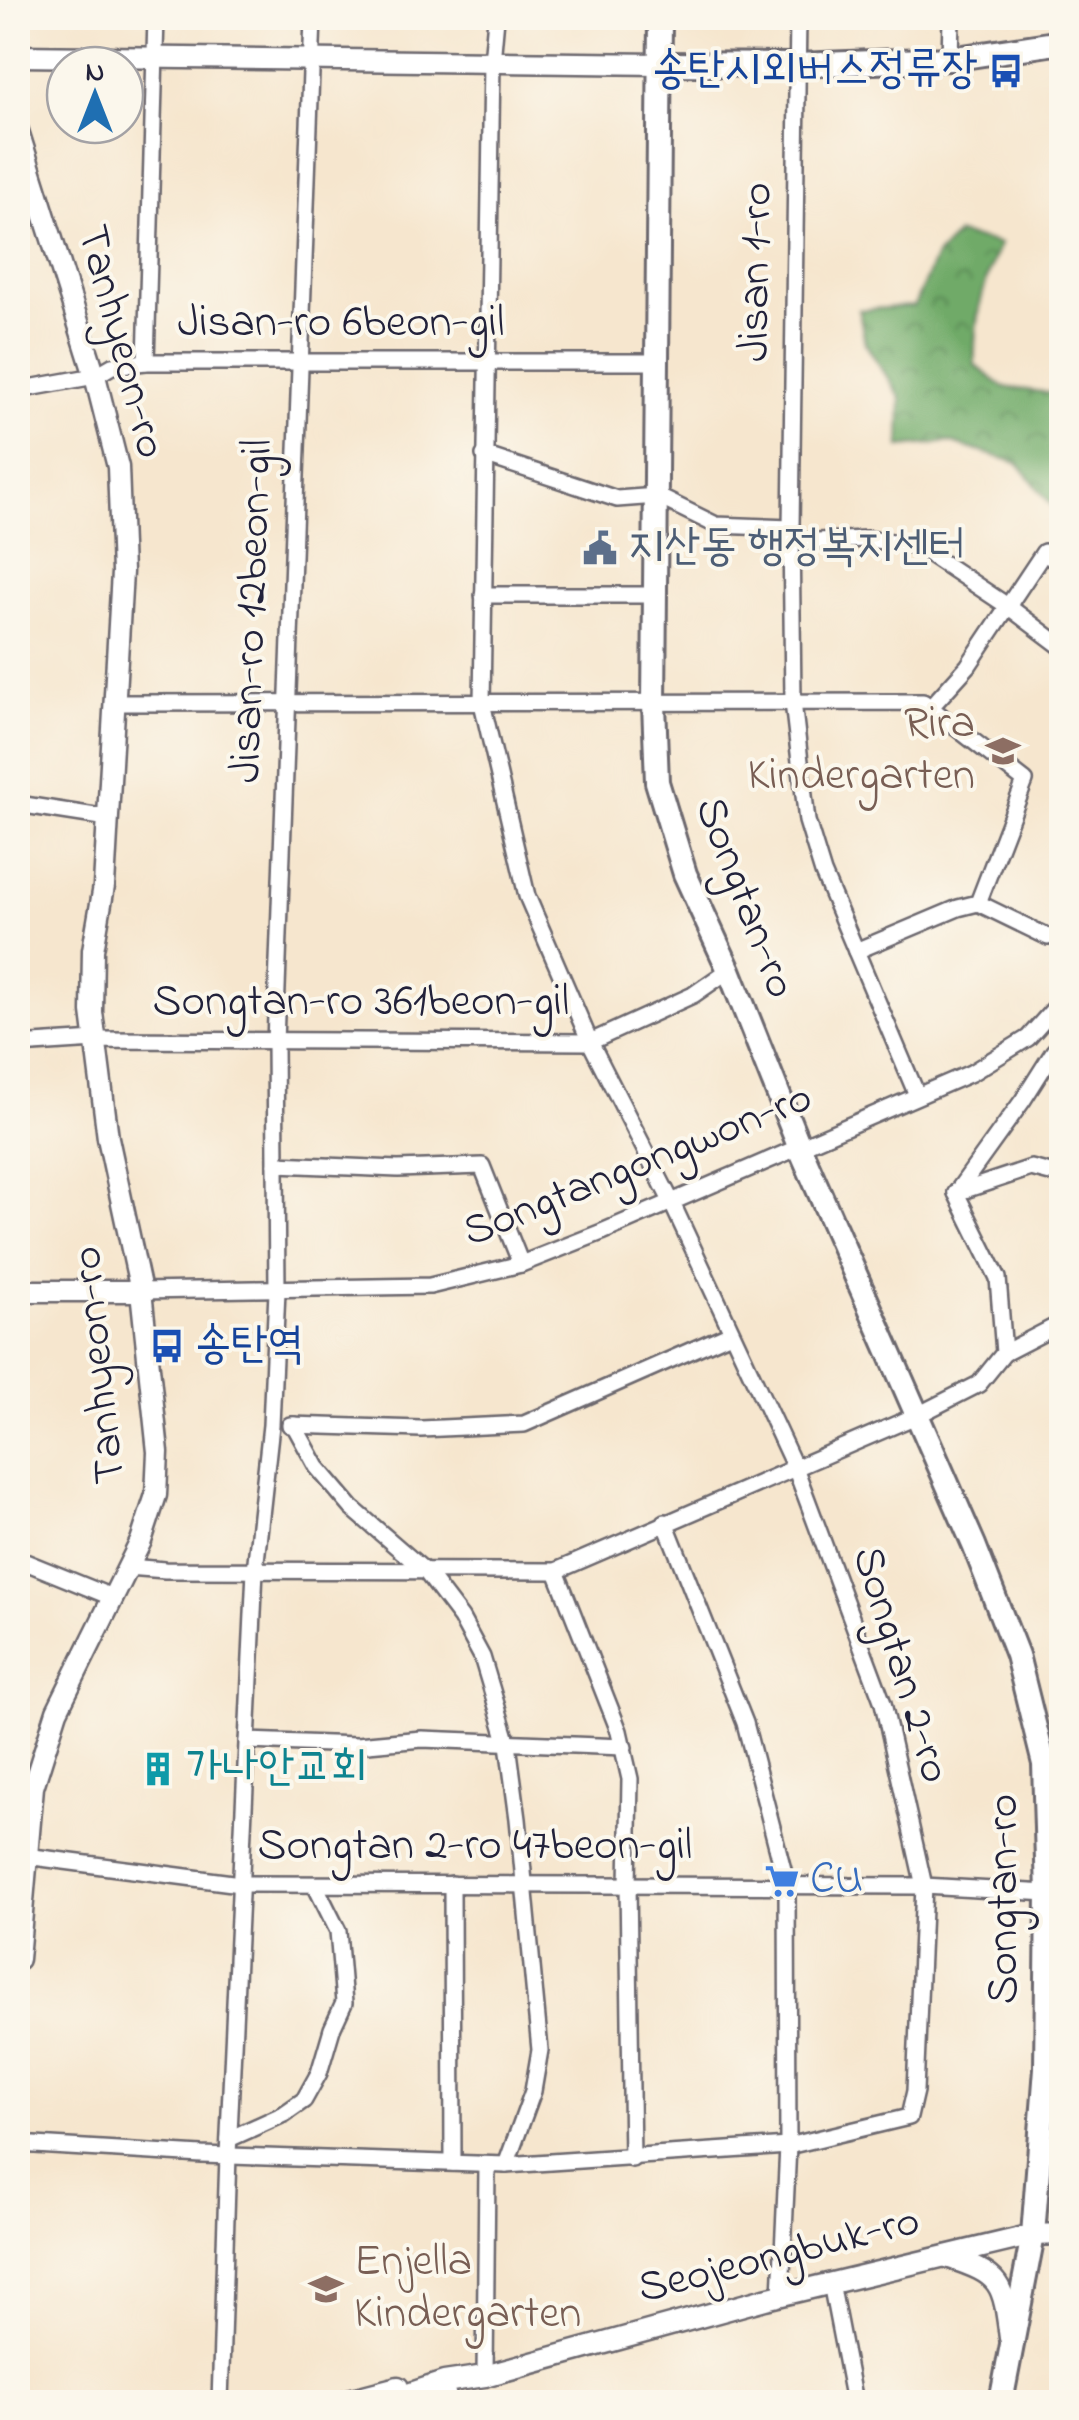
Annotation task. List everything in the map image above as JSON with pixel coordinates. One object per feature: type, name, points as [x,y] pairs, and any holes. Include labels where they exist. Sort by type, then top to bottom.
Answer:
[{"type":"main road","name":"Songtan-ro","points":[[660,18],[654,704],[657,782],[685,874],[1017,1655],[1044,1764],[1048,1893],[1046,2068],[1033,2235],[1001,2402]]},
{"type":"main road","points":[[660,64],[798,65],[950,59],[1062,42]]},
{"type":"street","name":"Jisan-ro 6beon-gil","points":[[156,18],[146,362],[658,362]]},
{"type":"street","name":"Jisan-ro 12beon-gil","points":[[228,2147],[255,1570],[271,1425],[277,1290],[275,1042],[313,18]]},
{"type":"street","name":"Songtan 2-ro","points":[[18,2144],[228,2147],[506,2165],[788,2146],[909,2118],[914,2091],[924,1886],[883,1703],[796,1470],[671,1201],[590,1042],[526,896],[482,703],[484,362],[496,18]]},
{"type":"street","name":"Jisan 1-ro","points":[[798,18],[791,535],[793,702],[807,821],[824,873],[917,1095]]},
{"type":"street","points":[[950,59],[951,18]]},
{"type":"street","points":[[18,56],[660,64]]},
{"type":"street","name":"Tanhyeon-ro","points":[[18,130],[96,376],[118,468],[122,572],[104,886],[94,950],[92,1012],[158,1452],[156,1496],[141,1541],[56,1711],[33,1786],[22,1855],[18,1960]]},
{"type":"street","points":[[18,390],[96,376],[112,366],[146,362]]},
{"type":"street","points":[[484,455],[617,499],[657,496],[716,526],[916,545],[1062,647]]},
{"type":"street","points":[[927,705],[968,666],[1044,552],[1062,566]]},
{"type":"street","points":[[483,595],[656,595]]},
{"type":"street","points":[[115,703],[927,705],[1025,781],[978,903]]},
{"type":"street","points":[[18,804],[108,818]]},
{"type":"street","points":[[856,950],[978,903],[1048,937]]},
{"type":"street","name":"Songtan-ro 361beon-gil","points":[[96,1040],[590,1042],[693,995],[729,970]]},
{"type":"street","name":"Songtangongwon-ro","points":[[18,1291],[430,1286],[520,1264],[970,1073],[1028,1038],[1062,1000]]},
{"type":"street","points":[[956,1193],[1058,1052],[1028,1038]]},
{"type":"street","points":[[18,1045],[96,1040]]},
{"type":"street","points":[[276,1164],[398,1169],[482,1166],[520,1264]]},
{"type":"street","points":[[956,1193],[1031,1168],[1062,1176]]},
{"type":"street","points":[[956,1193],[998,1278],[1004,1353]]},
{"type":"street","points":[[128,1566],[556,1571],[918,1415],[979,1384],[1004,1353],[1062,1323]]},
{"type":"street","points":[[271,1425],[420,1428],[524,1424],[731,1332]]},
{"type":"street","points":[[294,1425],[316,1466],[352,1508],[426,1572],[474,1637],[508,1744],[540,2050],[533,2091],[506,2165]]},
{"type":"street","points":[[664,1522],[745,1724],[787,1885],[788,2146],[781,2295]]},
{"type":"street","points":[[18,1559],[114,1598]]},
{"type":"street","points":[[556,1571],[624,1747],[630,1779],[632,2159]]},
{"type":"street","points":[[247,1741],[358,1745],[422,1738],[624,1747]]},
{"type":"street","name":"Songtan 2-ro 47beon-gil","points":[[22,1855],[240,1884],[924,1886]]},
{"type":"street","points":[[452,1884],[453,2163]]},
{"type":"street","points":[[220,2402],[228,2147],[304,2100],[320,2073],[344,2003],[338,1931],[315,1885]]},
{"type":"street","points":[[924,1886],[1048,1893]]},
{"type":"street","points":[[485,2376],[488,2164]]},
{"type":"street","name":"Seojeongbuk-ro","points":[[393,2400],[447,2392],[485,2376],[781,2295],[1033,2235],[1062,2234]]},
{"type":"street","points":[[945,2256],[983,2269],[1004,2291],[1010,2342]]},
{"type":"street","points":[[831,2283],[854,2402]]},
{"type":"street","points":[[341,2402],[403,2385],[447,2392]]},
{"type":"street","points":[[426,2402],[447,2392]]},
{"type":"green space","points":[[957,234],[1000,244],[980,303],[975,365],[1003,387],[1051,393],[1061,386],[1061,517],[1018,463],[949,442],[900,447],[901,398],[865,343],[859,310],[914,306],[936,256]]},
{"type":"place","name":"송탄시외버스정류장","points":[[1006,71]]},
{"type":"place","name":"지산동 행정복지센터","points":[[600,548]]},
{"type":"place","name":"Rira Kindergarten","points":[[1003,751]]},
{"type":"place","name":"송탄역","points":[[167,1346]]},
{"type":"place","name":"가나안교회","points":[[158,1769]]},
{"type":"place","name":"CU","points":[[782,1881]]},
{"type":"place","name":"Enjella Kindergarten","points":[[326,2289]]}]
